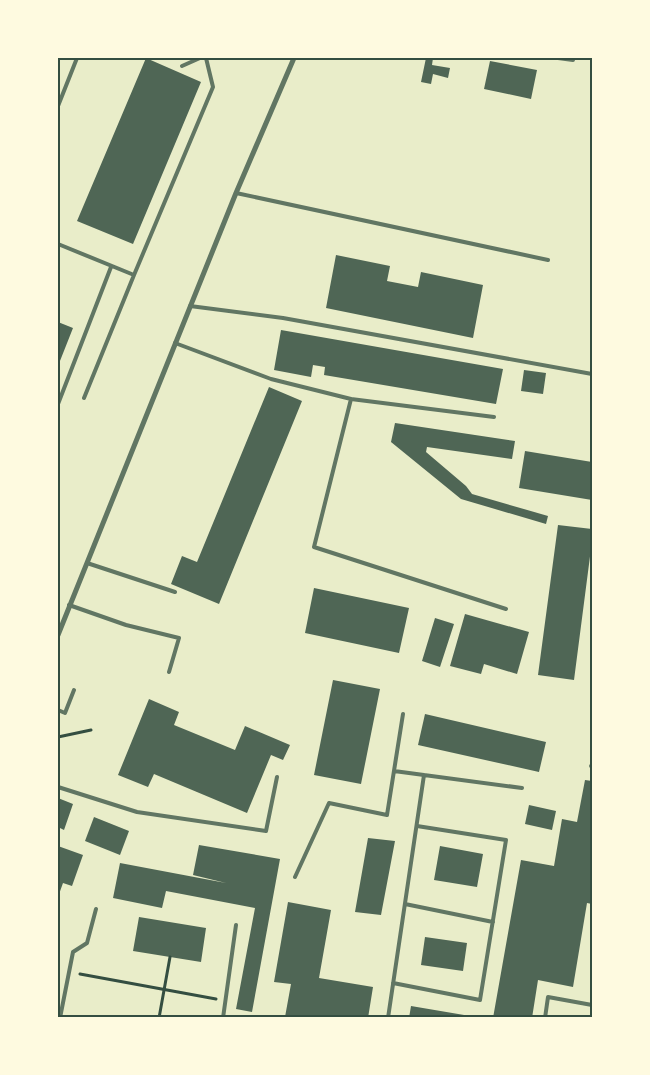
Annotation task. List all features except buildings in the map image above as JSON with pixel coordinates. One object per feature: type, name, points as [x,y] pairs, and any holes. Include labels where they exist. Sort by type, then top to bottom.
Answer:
[{"type":"street","points":[[58,635],[236,193],[294,58]]},
{"type":"lane","points":[[58,106],[77,58]]},
{"type":"lane","points":[[182,66],[200,58]]},
{"type":"lane","points":[[84,398],[213,87],[206,58]]},
{"type":"lane","points":[[558,58],[572,60]]},
{"type":"lane","points":[[236,193],[548,260]]},
{"type":"lane","points":[[58,244],[134,275]]},
{"type":"lane","points":[[58,404],[111,267]]},
{"type":"lane","points":[[190,306],[282,318],[592,374]]},
{"type":"lane","points":[[175,343],[271,379],[351,399],[494,417]]},
{"type":"lane","points":[[351,399],[314,547],[506,609]]},
{"type":"lane","points":[[87,563],[175,592]]},
{"type":"lane","points":[[70,605],[126,625],[179,638],[169,672]]},
{"type":"lane","points":[[58,710],[65,713],[74,690]]},
{"type":"lane","points":[[295,877],[330,803],[387,815],[403,714]]},
{"type":"lane","points":[[394,771],[522,788]]},
{"type":"lane","points":[[388,1018],[424,775]]},
{"type":"lane","points":[[58,787],[136,812],[266,831],[277,777]]},
{"type":"lane","points":[[393,983],[480,1000],[506,840],[417,826]]},
{"type":"lane","points":[[405,904],[493,922]]},
{"type":"lane","points":[[60,1018],[73,952],[87,943],[96,909]]},
{"type":"lane","points":[[223,1018],[236,925]]},
{"type":"lane","points":[[545,1018],[548,997],[592,1005]]},
{"type":"path","points":[[58,737],[91,730]]},
{"type":"path","points":[[160,1018],[170,957]]},
{"type":"path","points":[[69,972],[225,1001]]}]
